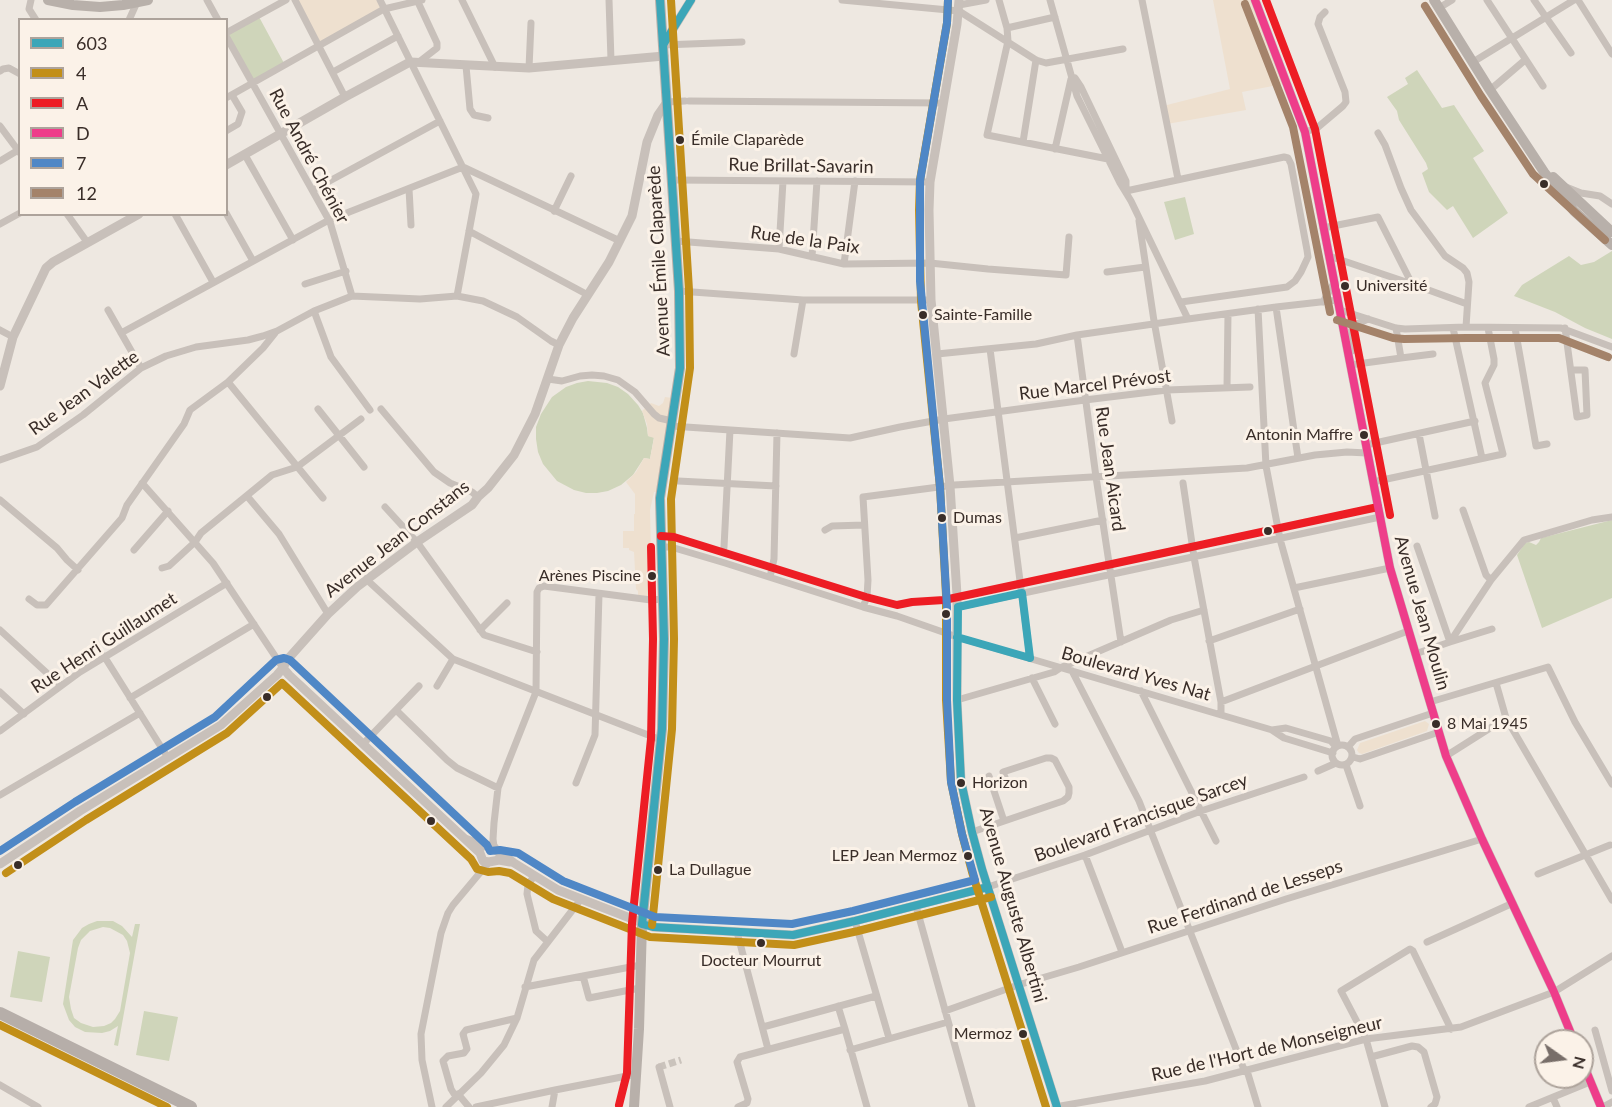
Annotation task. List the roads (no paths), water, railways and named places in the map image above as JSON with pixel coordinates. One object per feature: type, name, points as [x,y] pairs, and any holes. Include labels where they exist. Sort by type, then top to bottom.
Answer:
[{"type":"main road","points":[[50,0],[92,7],[116,6],[139,1]]},
{"type":"main road","name":"Avenue Émile Claparède","points":[[637,1074],[642,924],[661,740],[664,639],[660,498],[680,368],[679,291],[660,0]]},
{"type":"main road","points":[[1436,4],[1558,191],[1574,211],[1612,245]]},
{"type":"main road","points":[[1541,167],[1612,232]]},
{"type":"main road","points":[[0,1013],[191,1107]]},
{"type":"main road","points":[[0,1020],[176,1106]]},
{"type":"main road","points":[[629,1107],[637,1074]]},
{"type":"main road","points":[[634,1107],[637,1074]]},
{"type":"street","points":[[31,0],[29,9],[35,18]]},
{"type":"street","points":[[207,0],[217,18]]},
{"type":"street","points":[[228,33],[286,0]]},
{"type":"street","points":[[295,0],[345,97]]},
{"type":"street","points":[[380,0],[398,36],[415,62],[440,121],[476,194],[457,296]]},
{"type":"street","points":[[228,130],[238,124],[242,112],[229,96],[384,9],[419,0],[436,39],[438,59],[442,64]]},
{"type":"street","points":[[462,0],[495,67]]},
{"type":"street","points":[[609,0],[611,60]]},
{"type":"street","points":[[663,50],[692,0]]},
{"type":"street","points":[[842,0],[959,5],[986,0]]},
{"type":"street","points":[[999,0],[1007,28],[1008,41],[987,135],[1108,159]]},
{"type":"street","points":[[1050,0],[1067,61],[1126,181],[1126,191]]},
{"type":"street","points":[[1142,0],[1178,179]]},
{"type":"street","name":"Avenue Jean Moulin","points":[[1255,0],[1305,132],[1390,567],[1408,632],[1446,756],[1569,1029]]},
{"type":"street","points":[[1436,4],[1452,0]]},
{"type":"street","points":[[1487,0],[1543,86]]},
{"type":"street","points":[[1534,0],[1571,53]]},
{"type":"street","points":[[1473,63],[1576,0],[1612,54]]},
{"type":"street","points":[[130,18],[139,1]]},
{"type":"street","points":[[959,5],[1036,60],[1046,63],[1123,49]]},
{"type":"street","name":"Avenue Auguste Albertini","points":[[959,5],[930,182],[930,263],[931,300],[950,486],[957,608],[957,700],[962,781],[972,832],[1056,1107]]},
{"type":"street","points":[[1305,132],[1317,128],[1346,102],[1345,92],[1318,24],[1325,12]]},
{"type":"street","points":[[1007,28],[1055,17]]},
{"type":"street","points":[[529,68],[531,23]]},
{"type":"street","points":[[333,72],[398,36]]},
{"type":"street","name":"Rue André Chénier","points":[[228,38],[329,220],[352,296]]},
{"type":"street","points":[[415,62],[529,68],[611,60],[663,50],[742,42]]},
{"type":"street","points":[[228,164],[437,48]]},
{"type":"street","points":[[1023,142],[1036,60]]},
{"type":"street","points":[[1490,90],[1526,60]]},
{"type":"street","points":[[466,66],[470,109],[474,115],[488,118]]},
{"type":"street","points":[[0,71],[9,68],[18,73]]},
{"type":"street","points":[[1055,149],[1072,73]]},
{"type":"street","points":[[1072,73],[1075,91],[1120,183],[1139,216],[1188,319]]},
{"type":"street","points":[[667,102],[943,103]]},
{"type":"street","name":"Avenue Jean Constans","points":[[0,864],[80,811],[221,725],[283,668],[287,660],[327,615],[366,579],[472,505],[495,480],[514,455],[535,414],[559,345],[609,262],[632,216],[647,142],[657,115],[667,102]]},
{"type":"street","points":[[313,190],[440,121]]},
{"type":"street","points":[[0,126],[18,150]]},
{"type":"street","points":[[1378,133],[1411,210],[1446,256],[1467,273],[1469,282],[1466,327]]},
{"type":"street","points":[[0,161],[18,152]]},
{"type":"street","points":[[245,155],[293,240]]},
{"type":"street","points":[[1126,191],[1284,157],[1288,158],[1291,164],[1308,257],[1295,281],[1287,287],[1181,303]]},
{"type":"street","points":[[122,333],[329,220],[463,167],[620,241]]},
{"type":"street","points":[[554,211],[571,176]]},
{"type":"street","name":"Rue Brillat-Savarin","points":[[672,180],[930,182]]},
{"type":"street","points":[[779,249],[783,181]]},
{"type":"street","points":[[812,257],[817,181]]},
{"type":"street","points":[[844,264],[855,181]]},
{"type":"street","points":[[1564,186],[1581,193],[1600,196],[1612,204]]},
{"type":"street","points":[[409,189],[411,225]]},
{"type":"street","points":[[1600,196],[1590,200],[1591,207],[1600,220]]},
{"type":"street","points":[[0,224],[18,214]]},
{"type":"street","points":[[68,216],[87,242]]},
{"type":"street","points":[[176,216],[213,282]]},
{"type":"street","points":[[228,216],[253,261]]},
{"type":"street","points":[[1139,216],[1154,324],[1172,421]]},
{"type":"street","points":[[0,386],[13,337],[46,268],[127,218]]},
{"type":"street","points":[[1323,228],[1378,218],[1412,284]]},
{"type":"street","points":[[469,231],[588,294]]},
{"type":"street","name":"Rue de la Paix","points":[[676,241],[779,249],[844,264],[930,263],[1066,275],[1069,237]]},
{"type":"street","points":[[1329,256],[1467,304]]},
{"type":"street","points":[[1107,272],[1145,267]]},
{"type":"street","points":[[304,284],[346,271]]},
{"type":"street","points":[[1323,302],[1334,283]]},
{"type":"street","points":[[679,291],[803,300],[931,300]]},
{"type":"street","name":"Rue Jean Valette","points":[[0,460],[37,447],[83,415],[141,368],[166,356],[186,350],[248,340],[277,331],[314,311],[352,296],[420,298],[457,296],[483,301],[517,317],[559,345]]},
{"type":"street","points":[[794,354],[803,300]]},
{"type":"street","points":[[937,354],[1036,344],[1077,335],[1323,302],[1339,305],[1368,319],[1396,328],[1422,330],[1466,327],[1565,328],[1612,347]]},
{"type":"street","points":[[1276,307],[1298,458]]},
{"type":"street","points":[[1258,309],[1266,465],[1280,539],[1317,666],[1336,748],[1332,756],[1336,763],[1343,766],[1349,763],[1353,753],[1348,747],[1345,745],[1336,748]]},
{"type":"street","points":[[108,310],[141,368]]},
{"type":"street","points":[[314,311],[330,357],[370,410]]},
{"type":"street","points":[[1227,387],[1228,314]]},
{"type":"street","points":[[1368,319],[1355,325],[1350,334],[1352,354],[1350,365],[1433,354]]},
{"type":"street","points":[[1396,328],[1401,358]]},
{"type":"street","points":[[1453,328],[1482,458]]},
{"type":"street","points":[[1373,482],[1503,453],[1485,383],[1494,365],[1488,328]]},
{"type":"street","points":[[1515,328],[1536,446],[1547,444]]},
{"type":"street","points":[[1565,328],[1577,417],[1587,415],[1585,370],[1571,370]]},
{"type":"street","points":[[0,330],[13,337]]},
{"type":"street","points":[[29,599],[37,605],[46,605],[122,518],[127,505],[184,424],[190,410],[228,382],[277,331]]},
{"type":"street","name":"Rue Jean Aicard","points":[[1077,335],[1121,642]]},
{"type":"street","points":[[990,349],[1030,658]]},
{"type":"street","points":[[548,379],[562,381],[592,375],[611,378],[635,392],[659,418],[672,423]]},
{"type":"street","points":[[228,382],[323,498]]},
{"type":"street","name":"Rue Marcel Prévost","points":[[672,423],[730,430],[850,438],[944,419],[1085,400],[1167,390],[1250,387]]},
{"type":"street","points":[[381,409],[434,472],[450,483],[478,496]]},
{"type":"street","points":[[318,410],[364,466]]},
{"type":"street","points":[[162,568],[169,566],[195,542],[201,533],[272,475],[297,467],[361,419]]},
{"type":"street","points":[[863,607],[867,597],[868,580],[863,497],[950,486],[1247,468],[1315,455],[1367,449],[1474,421]]},
{"type":"street","points":[[724,547],[730,430]]},
{"type":"street","points":[[770,577],[774,563],[777,433]]},
{"type":"street","points":[[1419,434],[1435,516]]},
{"type":"street","points":[[678,481],[776,486]]},
{"type":"street","points":[[142,483],[213,563],[283,668],[465,839],[488,855],[514,863],[558,890],[653,927],[793,935],[988,887]]},
{"type":"street","points":[[1183,483],[1194,557],[1221,702],[1221,714]]},
{"type":"street","points":[[247,496],[279,534],[327,615]]},
{"type":"street","points":[[0,500],[57,548],[78,570]]},
{"type":"street","points":[[385,507],[417,542],[484,635],[537,652]]},
{"type":"street","points":[[1463,510],[1486,575],[1491,580]]},
{"type":"street","points":[[134,550],[168,511]]},
{"type":"street","points":[[957,608],[1380,517]]},
{"type":"street","points":[[1450,642],[1491,580],[1524,540],[1592,520],[1612,517]]},
{"type":"street","points":[[1015,538],[1103,520]]},
{"type":"street","points":[[825,530],[832,526],[864,525]]},
{"type":"street","points":[[1417,546],[1450,642]]},
{"type":"street","name":"Boulevard Yves Nat","points":[[661,547],[682,550],[897,616],[957,637],[1221,714],[1272,730],[1284,738],[1336,748]]},
{"type":"street","points":[[1294,588],[1390,567]]},
{"type":"street","points":[[366,579],[453,659],[661,740]]},
{"type":"street","name":"Rue Henri Guillaumet","points":[[0,731],[60,685],[104,656],[227,583]]},
{"type":"street","points":[[432,1107],[422,1060],[421,1034],[441,933],[448,913],[488,855],[498,788],[536,692],[537,592],[544,586],[651,600],[663,599]]},
{"type":"street","points":[[576,783],[595,735],[599,594]]},
{"type":"street","points":[[480,630],[507,603]]},
{"type":"street","points":[[1209,641],[1300,609]]},
{"type":"street","points":[[957,700],[1054,672],[1171,620],[1204,610]]},
{"type":"street","points":[[130,698],[254,624]]},
{"type":"street","points":[[1415,654],[1492,629]]},
{"type":"street","points":[[0,630],[60,685]]},
{"type":"street","points":[[1221,702],[1408,632]]},
{"type":"street","points":[[104,656],[168,758]]},
{"type":"street","points":[[438,686],[453,659]]},
{"type":"street","points":[[1430,702],[1548,666],[1575,722],[1612,784]]},
{"type":"street","points":[[1072,671],[1140,801],[1246,1070],[1258,1107]]},
{"type":"street","points":[[1032,678],[1055,724]]},
{"type":"street","points":[[1496,683],[1506,718],[1612,900]]},
{"type":"street","points":[[363,744],[419,686]]},
{"type":"street","points":[[1142,691],[1216,841]]},
{"type":"street","points":[[0,692],[24,714]]},
{"type":"street","points":[[396,710],[452,764],[498,788]]},
{"type":"street","points":[[0,795],[140,713]]},
{"type":"street","points":[[1348,747],[1355,739],[1433,713]]},
{"type":"street","points":[[1446,756],[1506,718]]},
{"type":"street","points":[[1353,757],[1360,759],[1439,732]]},
{"type":"street","points":[[972,832],[1063,801],[1070,793],[1055,760],[1051,758],[1003,772],[1007,783]]},
{"type":"street","points":[[1318,771],[1336,763]]},
{"type":"street","points":[[1346,765],[1360,806]]},
{"type":"street","points":[[989,776],[1004,821]]},
{"type":"street","name":"Boulevard Francisque Sarcey","points":[[988,887],[1304,777]]},
{"type":"street","name":"Rue Ferdinand de Lesseps","points":[[945,1011],[1018,985],[1482,839]]},
{"type":"street","points":[[1538,874],[1610,845]]},
{"type":"street","points":[[1085,855],[1122,952]]},
{"type":"street","points":[[534,876],[528,885],[527,894],[536,931],[548,942]]},
{"type":"street","points":[[446,1107],[481,1073],[504,1045],[517,1018],[534,960],[581,899]]},
{"type":"street","points":[[1427,942],[1512,903]]},
{"type":"street","points":[[916,906],[972,1107]]},
{"type":"street","points":[[855,921],[889,1038]]},
{"type":"street","points":[[737,932],[768,1049]]},
{"type":"street","points":[[1385,1107],[1366,1039],[1341,991],[1410,949],[1451,1029]]},
{"type":"street","name":"Rue de l'Hort de Monseigneur","points":[[1056,1107],[1183,1085],[1366,1039],[1461,1027],[1554,992],[1612,956]]},
{"type":"street","points":[[525,987],[641,965]]},
{"type":"street","points":[[583,976],[589,998],[640,988]]},
{"type":"street","points":[[763,1027],[876,996]]},
{"type":"street","points":[[838,1006],[867,1107]]},
{"type":"street","points":[[469,1107],[451,1089],[443,1061],[448,1056],[464,1053],[466,1049],[463,1034],[466,1030],[517,1018]]},
{"type":"street","points":[[850,1050],[948,1022]]},
{"type":"street","points":[[738,1107],[747,1103],[748,1099],[738,1059],[844,1029]]},
{"type":"street","points":[[1595,1030],[1612,1091]]},
{"type":"street","points":[[1371,1057],[1412,1046],[1418,1047],[1424,1052],[1437,1097],[1435,1104],[1431,1107]]},
{"type":"street","points":[[659,1067],[670,1107]]},
{"type":"street","points":[[476,1107],[637,1074]]},
{"type":"street","points":[[0,1085],[38,1107]]},
{"type":"street","points":[[1529,1107],[1574,1089]]},
{"type":"street","points":[[1593,1089],[1602,1107],[1612,1102]]},
{"type":"street","points":[[552,1107],[555,1090]]},
{"type":"street","points":[[1553,1098],[1557,1107]]},
{"type":"tunnel","points":[[659,1067],[681,1060]]},
{"type":"place","name":"Émile Claparède","points":[[680,140]]},
{"type":"place","name":"Université","points":[[1345,286]]},
{"type":"place","name":"Sainte-Famille","points":[[923,315]]},
{"type":"place","name":"Antonin Maffre","points":[[1364,435]]},
{"type":"place","name":"Dumas","points":[[942,518]]},
{"type":"place","name":"Arènes Piscine","points":[[652,576]]},
{"type":"place","name":"8 Mai 1945","points":[[1436,724]]},
{"type":"place","name":"Horizon","points":[[961,783]]},
{"type":"place","name":"LEP Jean Mermoz","points":[[968,856]]},
{"type":"place","name":"La Dullague","points":[[658,870]]},
{"type":"place","name":"Docteur Mourrut","points":[[761,943]]},
{"type":"place","name":"Mermoz","points":[[1023,1034]]}]
